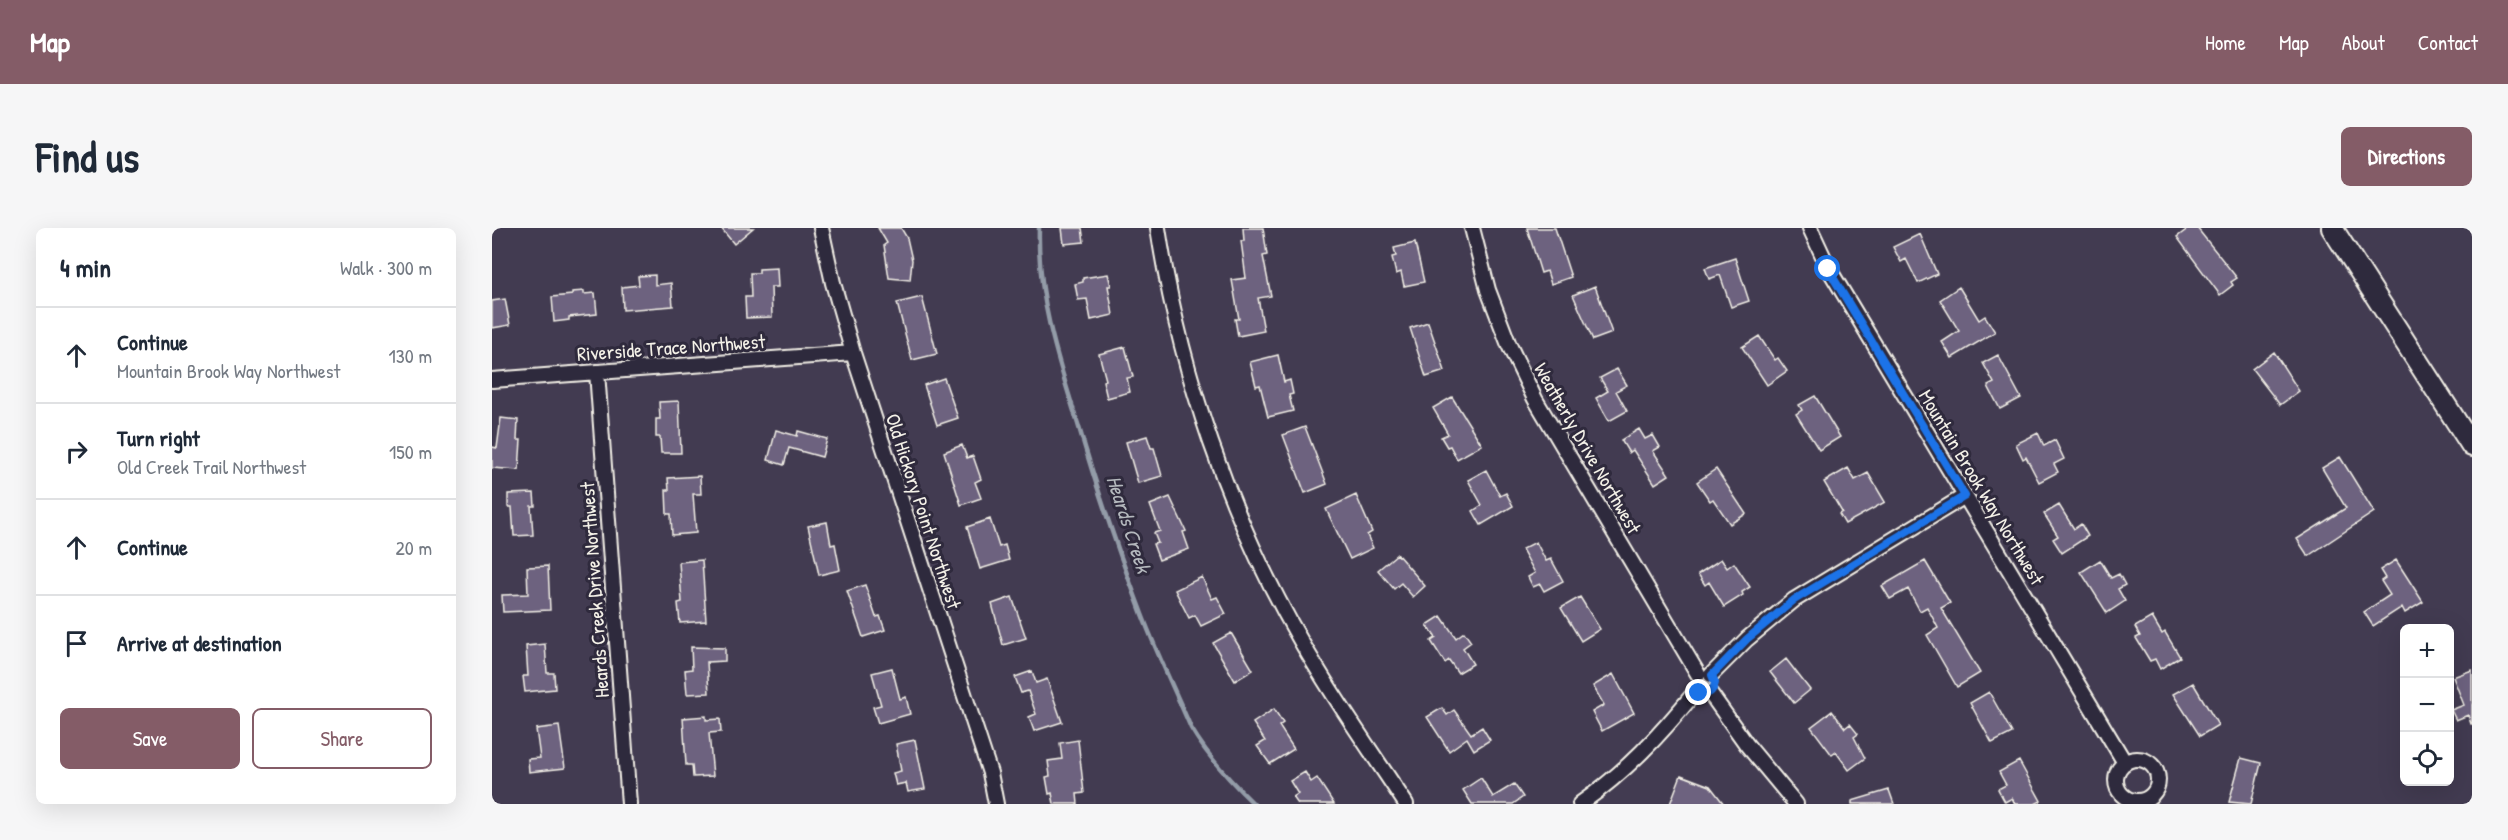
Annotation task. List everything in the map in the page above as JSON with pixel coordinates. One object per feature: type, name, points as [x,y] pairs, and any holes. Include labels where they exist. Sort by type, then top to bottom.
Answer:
[{"type":"street","name":"Old Hickory Point Northwest","points":[[821,228],[832,283],[853,353],[990,773],[996,804]]},
{"type":"street","points":[[1158,228],[1187,363],[1219,464],[1257,556],[1302,643],[1406,804]]},
{"type":"street","name":"Weatherly Drive Northwest","points":[[1472,228],[1488,290],[1509,345],[1535,399],[1705,675]]},
{"type":"street","name":"Mountain Brook Way Northwest","points":[[1810,228],[1828,269],[2125,763]]},
{"type":"street","points":[[2332,228],[2472,447]]},
{"type":"street","name":"Riverside Trace Northwest","points":[[492,380],[853,353]]},
{"type":"street","name":"Heards Creek Drive Northwest","points":[[597,372],[629,804]]},
{"type":"street","points":[[1796,804],[1703,692],[1693,685],[1794,600],[1965,496]]},
{"type":"street","points":[[1580,804],[1637,759],[1703,692],[1715,683],[1705,675]]},
{"type":"building","points":[[721,228],[753,228],[734,244]]},
{"type":"building","points":[[878,228],[901,228],[907,238],[912,260],[910,280],[889,278],[884,245],[887,243]]},
{"type":"building","points":[[1062,228],[1082,228],[1084,242],[1064,244]]},
{"type":"building","points":[[1243,228],[1263,228],[1267,255],[1263,256],[1271,296],[1258,298],[1264,331],[1238,336],[1235,319],[1239,319],[1232,280],[1246,278],[1241,241],[1244,241]]},
{"type":"building","points":[[1527,228],[1555,228],[1571,277],[1551,284],[1547,271],[1541,273]]},
{"type":"building","points":[[2189,228],[2197,228],[2237,278],[2231,282],[2233,285],[2220,295],[2177,237]]},
{"type":"building","points":[[1920,234],[1937,274],[1918,283],[1906,259],[1901,262],[1893,247]]},
{"type":"building","points":[[1415,243],[1424,282],[1404,286],[1401,272],[1396,274],[1392,257],[1396,256],[1394,248]]},
{"type":"building","points":[[1735,258],[1749,301],[1731,307],[1720,275],[1709,279],[1705,268]]},
{"type":"building","points":[[777,268],[778,287],[771,287],[772,317],[746,318],[745,297],[751,297],[750,273],[759,273],[759,269]]},
{"type":"building","points":[[1108,274],[1113,315],[1091,320],[1087,299],[1078,300],[1075,284],[1083,282],[1083,278]]},
{"type":"building","points":[[655,275],[655,285],[671,283],[673,306],[623,310],[622,287],[639,285],[638,276]]},
{"type":"building","points":[[1595,286],[1612,333],[1593,340],[1573,295]]},
{"type":"building","points":[[1959,287],[1979,320],[1985,316],[1995,332],[1952,358],[1942,342],[1959,331],[1940,300]]},
{"type":"building","points":[[584,291],[584,294],[595,293],[597,314],[569,317],[569,320],[554,322],[552,297]]},
{"type":"building","points":[[922,297],[937,354],[912,360],[897,303]]},
{"type":"building","points":[[505,299],[510,325],[492,328],[492,301]]},
{"type":"building","points":[[1428,322],[1445,371],[1426,377],[1410,328]]},
{"type":"building","points":[[1759,336],[1775,360],[1778,358],[1787,371],[1767,385],[1742,347]]},
{"type":"building","points":[[1125,347],[1133,377],[1127,378],[1130,392],[1107,398],[1103,381],[1106,380],[1099,354]]},
{"type":"building","points":[[2274,352],[2299,391],[2280,405],[2252,369]]},
{"type":"building","points":[[1278,355],[1284,382],[1290,380],[1293,394],[1289,395],[1293,411],[1268,417],[1260,385],[1256,386],[1250,362]]},
{"type":"building","points":[[1998,355],[2021,398],[2000,409],[1988,386],[1994,383],[1983,363]]},
{"type":"building","points":[[1617,369],[1627,385],[1616,391],[1627,411],[1609,421],[1596,398],[1608,391],[1600,378]]},
{"type":"building","points":[[944,378],[958,418],[937,425],[924,385]]},
{"type":"building","points":[[1815,396],[1840,437],[1819,450],[1796,414],[1802,410],[1799,405]]},
{"type":"building","points":[[1452,397],[1482,445],[1457,459],[1450,446],[1447,447],[1441,437],[1448,434],[1433,408]]},
{"type":"building","points":[[679,401],[681,453],[661,453],[660,437],[656,437],[656,419],[660,419],[659,402]]},
{"type":"building","points":[[501,418],[518,420],[517,440],[521,440],[519,470],[492,468],[492,447],[497,448]]},
{"type":"building","points":[[1305,427],[1327,484],[1305,493],[1283,435]]},
{"type":"building","points":[[1639,429],[1645,439],[1653,435],[1660,447],[1653,451],[1669,475],[1655,484],[1633,450],[1629,453],[1621,440]]},
{"type":"building","points":[[776,430],[797,436],[798,431],[827,439],[822,457],[789,448],[784,465],[768,460]]},
{"type":"building","points":[[2038,433],[2044,446],[2055,440],[2064,459],[2054,464],[2058,472],[2039,482],[2026,457],[2023,459],[2016,444]]},
{"type":"building","points":[[1147,436],[1151,448],[1154,448],[1162,476],[1138,483],[1126,442]]},
{"type":"building","points":[[962,445],[967,458],[973,456],[981,479],[975,482],[981,498],[961,505],[944,452]]},
{"type":"building","points":[[2340,457],[2374,512],[2308,556],[2297,539],[2346,508],[2322,468]]},
{"type":"building","points":[[1848,468],[1855,480],[1868,473],[1885,502],[1845,524],[1839,514],[1842,512],[1824,482]]},
{"type":"building","points":[[1716,469],[1746,514],[1730,524],[1713,499],[1710,501],[1697,482]]},
{"type":"building","points":[[1486,470],[1500,496],[1506,493],[1513,506],[1481,525],[1473,511],[1482,505],[1468,480]]},
{"type":"building","points":[[700,476],[701,494],[693,494],[696,533],[672,535],[671,514],[667,514],[668,478]]},
{"type":"building","points":[[534,493],[535,506],[531,506],[533,535],[514,536],[512,507],[508,507],[508,494]]},
{"type":"building","points":[[1356,495],[1372,532],[1367,535],[1373,548],[1350,559],[1326,509]]},
{"type":"building","points":[[1170,497],[1186,531],[1183,532],[1189,549],[1159,560],[1153,544],[1158,543],[1154,533],[1160,531],[1150,505]]},
{"type":"building","points":[[2059,505],[2074,529],[2081,524],[2088,536],[2062,553],[2053,539],[2058,536],[2044,514]]},
{"type":"building","points":[[990,519],[999,547],[1005,545],[1009,560],[980,569],[967,527]]},
{"type":"building","points":[[827,522],[831,545],[835,544],[840,570],[819,575],[808,526]]},
{"type":"building","points":[[1536,542],[1546,561],[1551,559],[1563,581],[1544,591],[1540,584],[1533,587],[1528,577],[1535,573],[1522,549]]},
{"type":"building","points":[[1397,554],[1425,586],[1413,597],[1401,583],[1394,589],[1378,570]]},
{"type":"building","points":[[1721,559],[1727,568],[1734,563],[1750,587],[1742,592],[1743,595],[1724,607],[1709,582],[1705,585],[1698,574]]},
{"type":"building","points":[[702,560],[706,621],[680,623],[678,603],[682,602],[679,562]]},
{"type":"building","points":[[2100,560],[2111,578],[2119,574],[2125,585],[2118,589],[2125,601],[2107,613],[2081,572]]},
{"type":"building","points":[[2396,560],[2423,602],[2405,613],[2402,607],[2373,626],[2364,612],[2390,595],[2381,581],[2385,578],[2380,570]]},
{"type":"building","points":[[1925,561],[1950,603],[1941,608],[1980,673],[1957,687],[1927,635],[1938,628],[1927,607],[1920,611],[1908,589],[1890,599],[1882,586]]},
{"type":"building","points":[[548,566],[550,610],[503,612],[502,595],[528,594],[527,567]]},
{"type":"building","points":[[1202,577],[1212,599],[1217,597],[1226,614],[1201,626],[1195,615],[1189,618],[1175,590]]},
{"type":"building","points":[[865,585],[876,617],[880,616],[885,630],[863,637],[847,591]]},
{"type":"building","points":[[1012,597],[1026,638],[1003,645],[992,604]]},
{"type":"building","points":[[1580,597],[1600,629],[1581,641],[1561,608]]},
{"type":"building","points":[[1441,616],[1456,638],[1464,632],[1471,642],[1463,648],[1473,664],[1458,673],[1449,660],[1445,663],[1431,641],[1436,638],[1427,625]]},
{"type":"building","points":[[2152,617],[2162,634],[2165,632],[2180,657],[2160,669],[2155,659],[2150,661],[2136,638],[2140,636],[2135,627]]},
{"type":"building","points":[[1231,633],[1253,670],[1235,681],[1213,643]]},
{"type":"building","points":[[545,644],[547,673],[554,673],[555,689],[525,692],[523,676],[528,676],[526,646]]},
{"type":"building","points":[[691,647],[725,648],[725,661],[707,662],[709,693],[687,694],[685,670],[692,669]]},
{"type":"building","points":[[1786,659],[1810,690],[1794,703],[1770,672]]},
{"type":"building","points":[[892,668],[900,699],[906,697],[910,714],[878,723],[873,707],[881,705],[872,673]]},
{"type":"building","points":[[2472,670],[2472,724],[2468,715],[2456,720],[2454,716],[2454,709],[2464,705],[2454,677]]},
{"type":"building","points":[[1032,671],[1036,683],[1047,679],[1062,722],[1034,731],[1029,717],[1036,714],[1028,691],[1021,693],[1015,677]]},
{"type":"building","points":[[1613,674],[1634,713],[1602,731],[1592,712],[1604,705],[1593,686]]},
{"type":"building","points":[[2193,683],[2218,725],[2200,736],[2173,694]]},
{"type":"building","points":[[1989,692],[2012,733],[1992,743],[1970,703]]},
{"type":"building","points":[[1442,708],[1447,715],[1454,710],[1471,734],[1482,727],[1490,740],[1474,750],[1467,738],[1449,751],[1427,717]]},
{"type":"building","points":[[1274,709],[1283,723],[1279,726],[1294,749],[1270,764],[1257,746],[1265,741],[1253,723]]},
{"type":"building","points":[[1832,711],[1845,728],[1850,724],[1858,734],[1854,737],[1865,758],[1849,770],[1836,752],[1832,755],[1811,727]]},
{"type":"building","points":[[706,716],[706,720],[720,719],[721,732],[709,733],[713,776],[693,777],[692,765],[686,765],[683,718]]},
{"type":"building","points":[[559,726],[565,768],[529,772],[528,759],[540,758],[536,729]]},
{"type":"building","points":[[915,740],[925,789],[908,792],[906,783],[896,785],[893,773],[901,771],[896,744]]},
{"type":"building","points":[[1078,740],[1084,793],[1077,794],[1078,804],[1054,804],[1052,793],[1049,794],[1046,777],[1050,776],[1048,761],[1062,759],[1060,743]]},
{"type":"building","points":[[2241,758],[2261,763],[2251,804],[2229,802]]},
{"type":"building","points":[[2019,761],[2041,801],[2035,804],[2015,804],[2012,798],[2005,802],[1998,789],[2006,785],[1999,772]]},
{"type":"building","points":[[1305,772],[1311,782],[1317,778],[1334,804],[1298,804],[1293,797],[1298,794],[1290,781]]},
{"type":"building","points":[[1681,775],[1710,786],[1724,804],[1670,804]]},
{"type":"building","points":[[1481,778],[1493,797],[1514,784],[1523,797],[1513,804],[1472,804],[1463,790]]},
{"type":"building","points":[[1889,790],[1894,804],[1852,804],[1852,801]]},
{"type":"waterway","name":"Heards Creek","points":[[1039,228],[1041,278],[1050,328],[1114,538],[1151,637],[1191,728],[1220,768],[1254,804]]},
{"type":"route","points":[[1699,693],[1706,695],[1710,693],[1715,683],[1712,675],[1747,639],[1794,600],[1965,496],[1828,269]]}]
